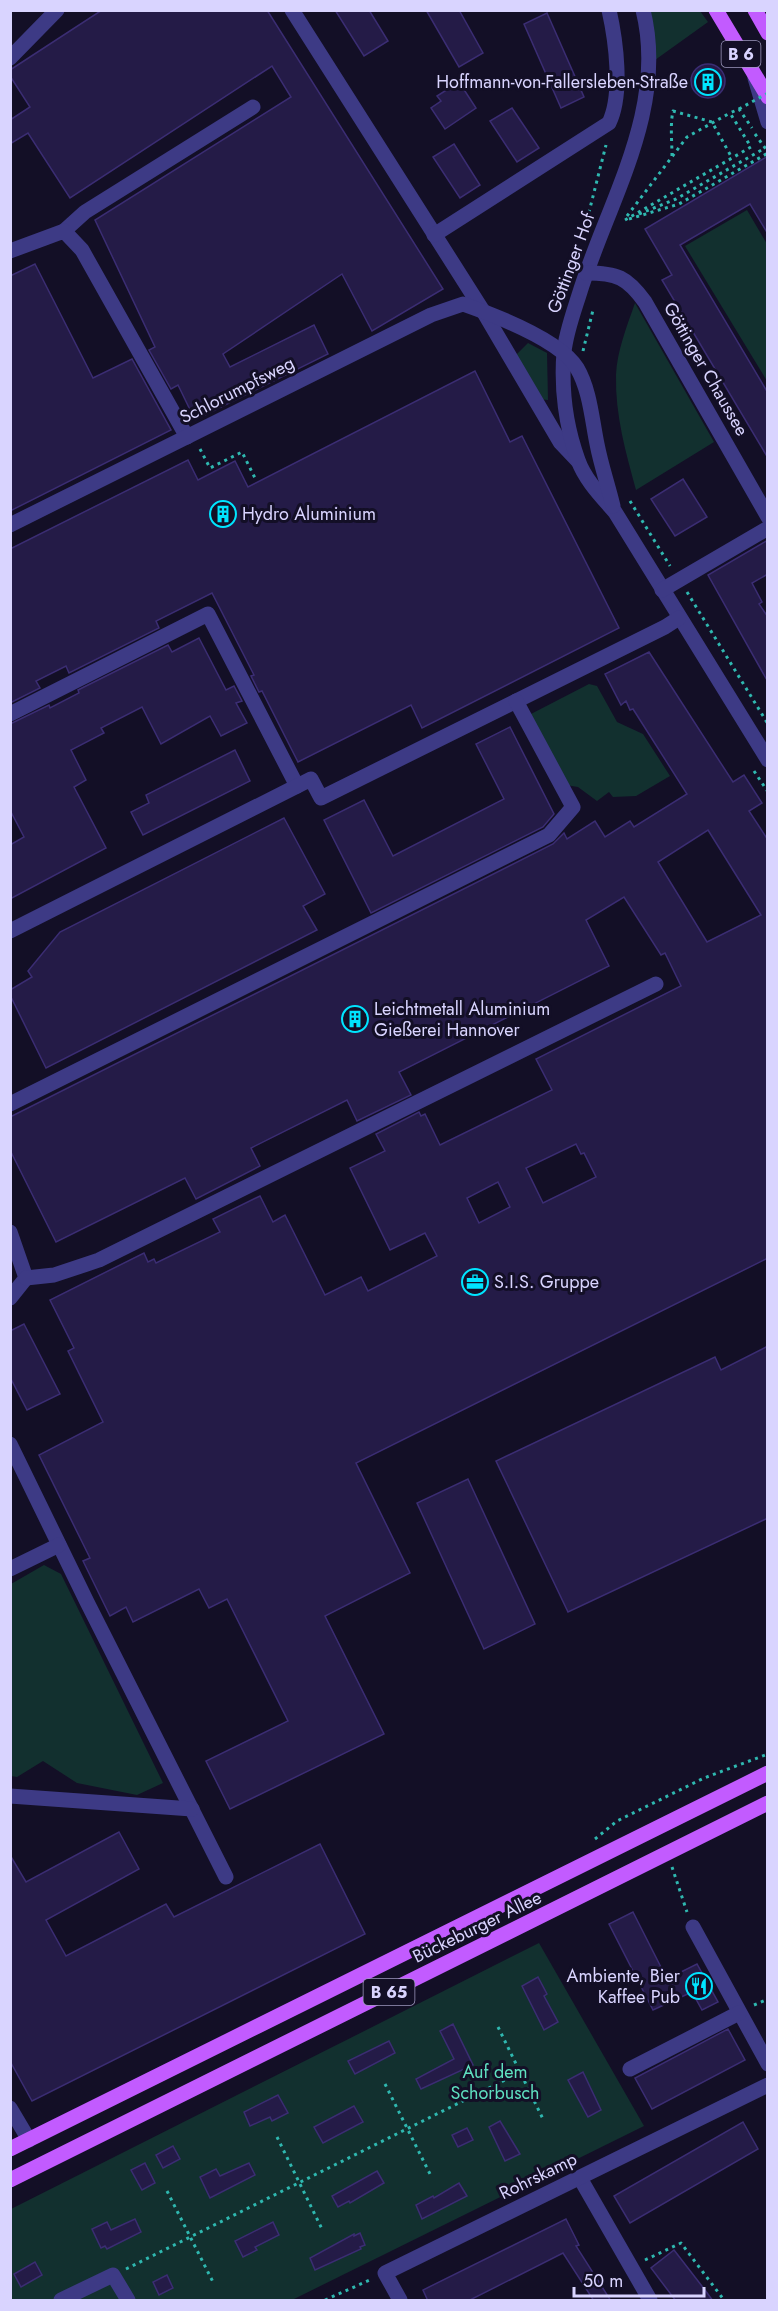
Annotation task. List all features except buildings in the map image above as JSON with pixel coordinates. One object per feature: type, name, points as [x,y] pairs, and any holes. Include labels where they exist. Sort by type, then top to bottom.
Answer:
[{"type":"main road","name":"B 6","points":[[716,10],[768,95]]},
{"type":"main road","name":"B 6","points":[[754,10],[768,33]]},
{"type":"main road","name":"Bückeburger Allee","points":[[10,2149],[768,1773]]},
{"type":"main road","name":"Bückeburger Allee","points":[[10,2180],[768,1803]]},
{"type":"street","points":[[10,58],[57,10]]},
{"type":"street","points":[[292,10],[483,311],[555,435],[579,462],[593,486],[615,512],[768,760]]},
{"type":"street","points":[[434,235],[609,123],[615,110],[616,42],[609,10]]},
{"type":"street","name":"Göttinger Hof","points":[[564,353],[567,335],[586,273],[617,195],[645,104],[650,64],[643,10]]},
{"type":"street","points":[[754,75],[768,122]]},
{"type":"street","points":[[10,251],[64,231],[85,212],[254,107]]},
{"type":"street","points":[[64,231],[82,250],[190,435]]},
{"type":"street","name":"Göttinger Chaussee","points":[[586,273],[601,273],[618,277],[634,286],[768,517]]},
{"type":"street","name":"Schlorumpfsweg","points":[[10,525],[431,315],[463,303],[483,311]]},
{"type":"street","points":[[483,311],[520,328],[564,353],[577,368],[585,385],[597,447],[615,512]]},
{"type":"street","points":[[564,353],[565,405],[579,462]]},
{"type":"street","points":[[662,590],[768,528]]},
{"type":"street","points":[[10,714],[208,614],[297,786]]},
{"type":"street","points":[[10,931],[311,779],[321,798],[679,618]]},
{"type":"street","points":[[10,1104],[549,835],[573,807],[516,701]]},
{"type":"street","points":[[10,1298],[26,1278],[54,1275],[99,1260],[656,984]]},
{"type":"street","points":[[10,1232],[26,1278]]},
{"type":"street","points":[[10,1444],[226,1877]]},
{"type":"street","points":[[10,1569],[59,1545]]},
{"type":"street","points":[[10,1796],[192,1809]]},
{"type":"street","points":[[693,1928],[768,2064]]},
{"type":"street","points":[[630,2069],[739,2013]]},
{"type":"street","name":"Rohrskamp","points":[[385,2273],[768,2085]]},
{"type":"street","points":[[10,2108],[29,2140]]},
{"type":"street","points":[[580,2178],[650,2301]]},
{"type":"street","points":[[385,2273],[400,2301]]},
{"type":"street","points":[[61,2301],[113,2275],[128,2301]]},
{"type":"path","points":[[622,222],[687,137],[712,122],[768,95]]},
{"type":"path","points":[[672,158],[673,127],[671,120],[673,111],[712,122],[732,158]]},
{"type":"path","points":[[622,222],[751,147],[730,113]]},
{"type":"path","points":[[586,225],[597,187],[609,123]]},
{"type":"path","points":[[622,222],[676,199],[765,148],[768,153]]},
{"type":"path","points":[[567,335],[583,351]]},
{"type":"path","points":[[190,435],[210,468],[242,452],[256,480]]},
{"type":"path","points":[[626,493],[768,724]]},
{"type":"path","points":[[672,1867],[693,1928]]},
{"type":"path","points":[[498,2027],[543,2119]]},
{"type":"path","points":[[113,2275],[520,2072]]},
{"type":"path","points":[[385,2084],[431,2176]]},
{"type":"path","points":[[276,2137],[322,2229]]},
{"type":"path","points":[[167,2191],[213,2282]]},
{"type":"path","points":[[630,2267],[681,2243],[724,2301]]},
{"type":"path","points":[[325,2301],[385,2273]]},
{"type":"green space","points":[[650,11],[700,11],[708,22],[655,60]]},
{"type":"green space","points":[[747,210],[767,244],[767,381],[685,246]]},
{"type":"green space","points":[[635,303],[714,442],[636,490],[619,419],[616,390],[620,348]]},
{"type":"green space","points":[[528,343],[547,353],[548,400],[540,399],[515,356]]},
{"type":"green space","points":[[589,684],[597,686],[617,722],[643,734],[670,776],[636,796],[613,797],[609,792],[597,801],[578,787],[566,785],[529,715]]},
{"type":"green space","points":[[44,1565],[61,1574],[163,1783],[137,1795],[77,1783],[43,1761],[17,1777],[11,1776],[11,1584]]},
{"type":"green space","name":"Auf dem Schorbusch","points":[[539,1943],[644,2126],[292,2300],[11,2300],[11,2209]]},
{"type":"place","name":"Hoffmann-von-Fallersleben-Straße","points":[[708,82]]},
{"type":"place","name":"Hydro Aluminium","points":[[223,514]]},
{"type":"place","name":"Leichtmetall Aluminium Gießerei Hannover","points":[[355,1019]]},
{"type":"place","name":"S.I.S. Gruppe","points":[[475,1282]]},
{"type":"place","name":"Ambiente, Bier Kaffee Pub","points":[[699,1986]]}]
